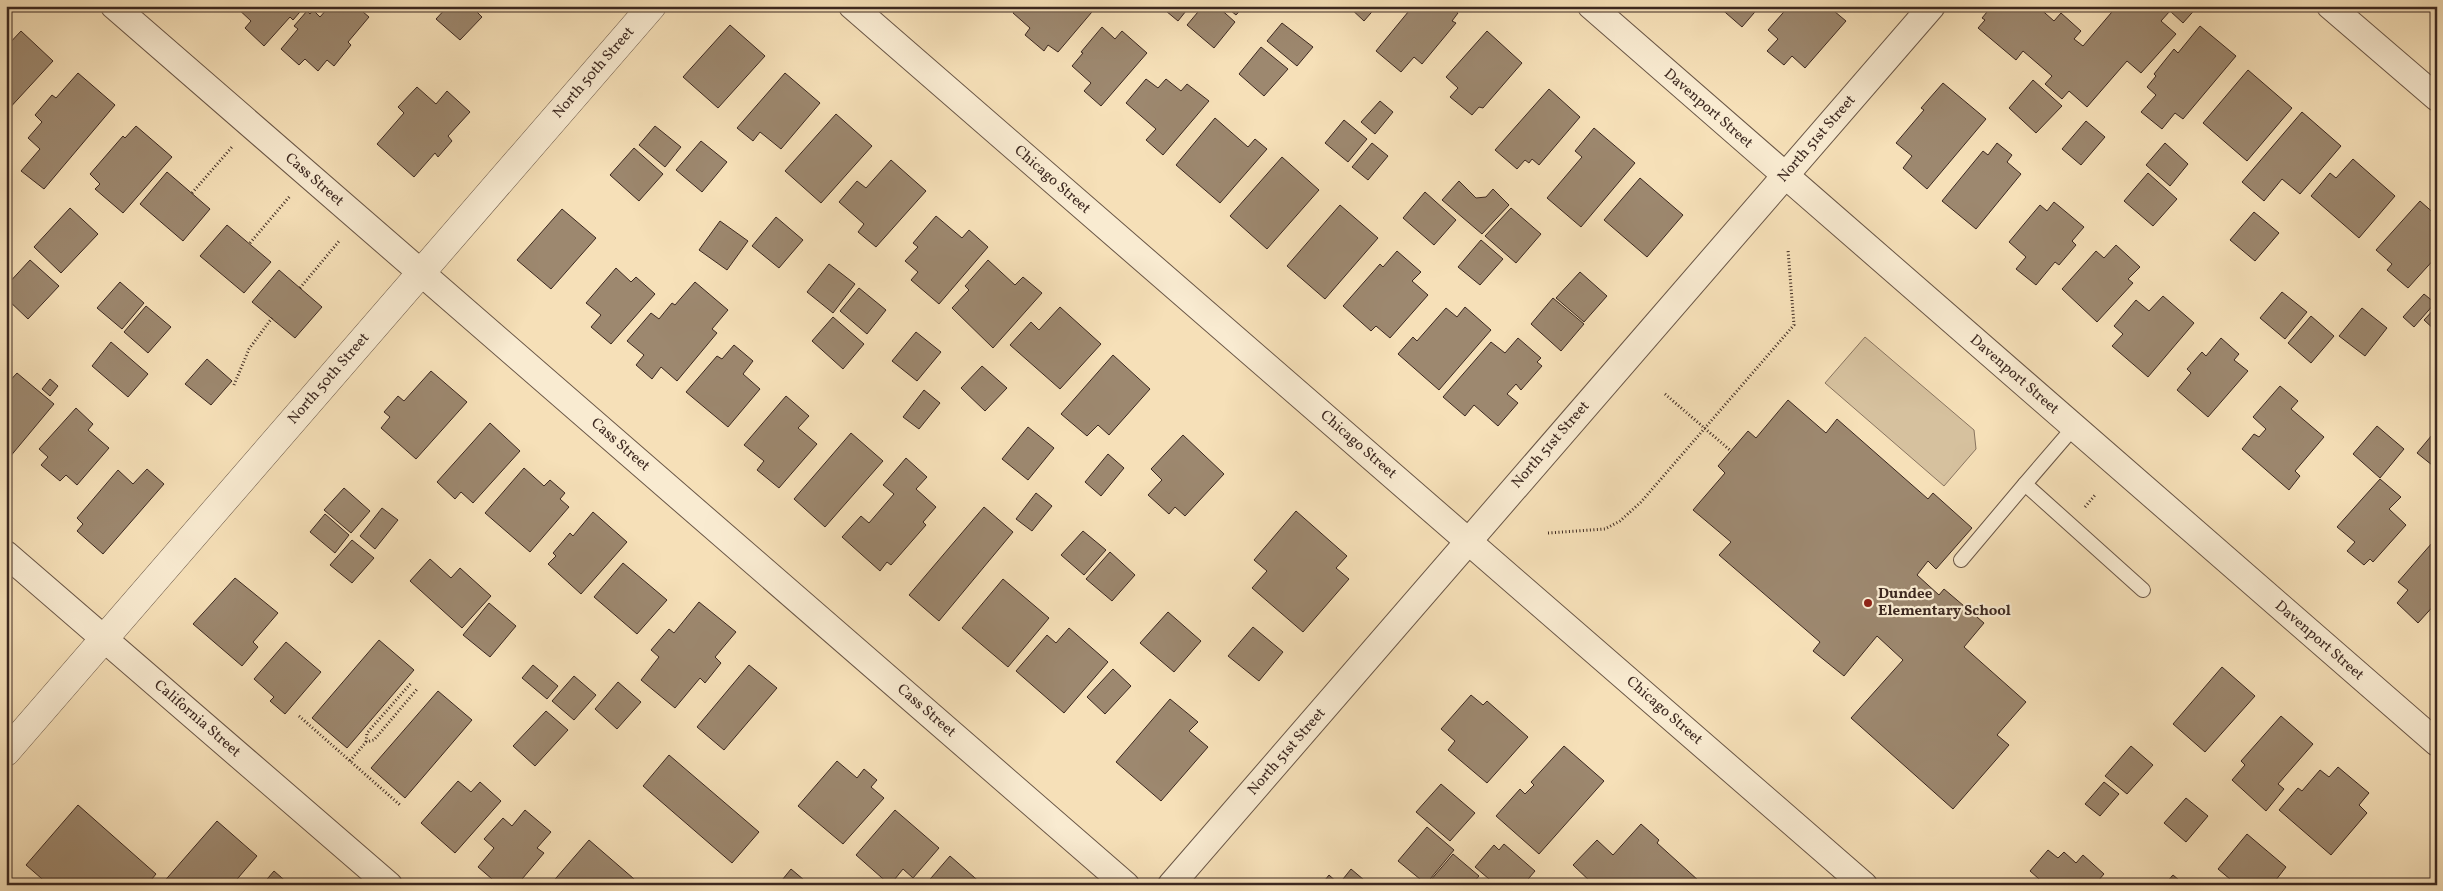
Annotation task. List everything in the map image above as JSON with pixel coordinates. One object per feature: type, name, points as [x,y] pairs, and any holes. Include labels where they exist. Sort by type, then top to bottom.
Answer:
[{"type":"street","name":"Cass Street","points":[[114,6],[1126,885]]},
{"type":"street","name":"North 50th Street","points":[[6,752],[652,6]]},
{"type":"street","name":"Chicago Street","points":[[852,6],[1864,885]]},
{"type":"street","name":"Davenport Street","points":[[1591,6],[2437,743]]},
{"type":"street","name":"North 51st Street","points":[[1171,885],[1932,6]]},
{"type":"street","points":[[2330,6],[2437,98]]},
{"type":"street","name":"California Street","points":[[6,554],[389,885]]},
{"type":"lane","points":[[1961,560],[2074,428]]},
{"type":"lane","points":[[2025,484],[2143,590]]},
{"type":"path","points":[[192,193],[237,140]]},
{"type":"path","points":[[250,243],[295,190]]},
{"type":"path","points":[[300,288],[346,234]]},
{"type":"path","points":[[1548,532],[1604,529],[1620,521],[1640,502],[1794,325],[1788,250]]},
{"type":"path","points":[[234,386],[250,349],[272,318]]},
{"type":"path","points":[[1666,394],[1731,451]]},
{"type":"path","points":[[350,761],[366,742],[367,733],[412,682]]},
{"type":"path","points":[[366,742],[374,740],[418,688]]},
{"type":"path","points":[[299,716],[400,805]]},
{"type":"shaded area","points":[[1865,337],[1974,430],[1976,449],[1944,486],[1825,383]]},
{"type":"building","points":[[235,6],[305,6],[293,20],[290,17],[264,46],[245,28],[251,21]]},
{"type":"building","points":[[332,6],[356,6],[369,17],[348,42],[351,45],[334,66],[327,60],[318,71],[305,59],[299,65],[281,49],[298,29],[294,26],[307,11],[310,14],[313,10],[320,17],[327,9],[329,11]]},
{"type":"building","points":[[448,6],[471,6],[482,17],[460,40],[436,19]]},
{"type":"building","points":[[1018,6],[1097,6],[1058,52],[1048,45],[1044,51],[1025,35],[1030,28],[1013,13]]},
{"type":"building","points":[[1160,6],[1190,6],[1178,21]]},
{"type":"building","points":[[1203,6],[1217,6],[1235,22],[1214,48],[1187,25]]},
{"type":"building","points":[[1225,6],[1244,6],[1236,15]]},
{"type":"building","points":[[1348,6],[1377,6],[1364,21]]},
{"type":"building","points":[[1413,6],[1449,6],[1458,13],[1452,21],[1456,23],[1422,64],[1414,57],[1401,72],[1376,51]]},
{"type":"building","points":[[1718,6],[1760,6],[1742,27]]},
{"type":"building","points":[[1789,6],[1828,6],[1846,21],[1805,68],[1792,56],[1784,65],[1767,51],[1778,39],[1768,30]]},
{"type":"building","points":[[1992,6],[2037,6],[2054,21],[2061,13],[2081,31],[2074,39],[2083,46],[2117,6],[2198,6],[2183,23],[2170,11],[2161,21],[2176,34],[2141,73],[2127,61],[2087,107],[2069,91],[2062,99],[2045,84],[2052,76],[2023,51],[2016,60],[1978,28],[1985,20],[1982,18]]},
{"type":"building","points":[[1282,23],[1313,47],[1297,66],[1267,41]]},
{"type":"building","points":[[730,25],[765,56],[718,108],[683,77]]},
{"type":"building","points":[[2200,26],[2236,56],[2183,119],[2175,113],[2162,129],[2141,112],[2156,95],[2147,87],[2156,76],[2154,74],[2174,49],[2178,53]]},
{"type":"building","points":[[1102,27],[1115,39],[1122,31],[1147,53],[1101,106],[1084,91],[1091,83],[1072,66]]},
{"type":"building","points":[[21,31],[53,61],[6,112],[6,47]]},
{"type":"building","points":[[1487,31],[1522,63],[1483,108],[1479,107],[1472,115],[1450,97],[1458,88],[1446,77]]},
{"type":"building","points":[[1261,47],[1288,69],[1264,96],[1239,74]]},
{"type":"building","points":[[2248,70],[2292,108],[2247,161],[2203,123]]},
{"type":"building","points":[[78,73],[115,105],[44,189],[21,171],[40,149],[28,138],[42,122],[35,115],[52,95],[56,98]]},
{"type":"building","points":[[785,73],[820,103],[781,149],[760,132],[753,141],[737,128]]},
{"type":"building","points":[[1146,79],[1158,88],[1166,79],[1181,91],[1187,84],[1209,101],[1163,155],[1146,140],[1156,129],[1126,103]]},
{"type":"building","points":[[2033,80],[2062,106],[2036,133],[2009,108]]},
{"type":"building","points":[[1943,83],[1986,119],[1927,189],[1903,168],[1912,156],[1896,143],[1924,110],[1921,108]]},
{"type":"building","points":[[417,87],[436,104],[447,91],[470,112],[448,136],[452,141],[438,157],[435,153],[414,177],[377,144],[404,113],[398,107]]},
{"type":"building","points":[[1549,89],[1580,117],[1539,165],[1532,159],[1529,163],[1525,160],[1517,169],[1495,150]]},
{"type":"building","points":[[1380,101],[1393,112],[1375,134],[1361,122]]},
{"type":"building","points":[[2302,112],[2341,146],[2300,194],[2282,179],[2264,201],[2242,182]]},
{"type":"building","points":[[836,114],[872,146],[821,203],[785,171]]},
{"type":"building","points":[[1215,118],[1248,147],[1255,139],[1267,149],[1220,203],[1176,165]]},
{"type":"building","points":[[1344,120],[1367,139],[1348,162],[1325,143]]},
{"type":"building","points":[[2086,121],[2105,137],[2081,165],[2062,149]]},
{"type":"building","points":[[136,126],[172,157],[123,213],[95,189],[100,184],[90,174],[123,136],[125,138]]},
{"type":"building","points":[[655,126],[681,147],[665,167],[639,145]]},
{"type":"building","points":[[1594,128],[1635,163],[1581,227],[1547,198],[1582,157],[1575,151]]},
{"type":"building","points":[[701,141],[727,162],[702,192],[676,170]]},
{"type":"building","points":[[1372,143],[1388,156],[1368,180],[1352,167]]},
{"type":"building","points":[[1997,143],[2012,155],[2007,162],[2021,174],[1976,229],[1942,201],[1983,151],[1988,155]]},
{"type":"building","points":[[2165,143],[2188,164],[2170,186],[2146,165]]},
{"type":"building","points":[[634,148],[663,174],[639,201],[610,175]]},
{"type":"building","points":[[1282,157],[1319,190],[1267,249],[1230,216]]},
{"type":"building","points":[[2353,159],[2395,196],[2359,238],[2311,196],[2330,173],[2336,178]]},
{"type":"building","points":[[891,160],[926,191],[876,247],[858,232],[864,224],[839,202],[857,181],[866,188]]},
{"type":"building","points":[[167,172],[210,209],[183,241],[140,204]]},
{"type":"building","points":[[2148,173],[2177,199],[2153,226],[2124,201]]},
{"type":"building","points":[[1640,178],[1683,215],[1647,257],[1604,220]]},
{"type":"building","points":[[1459,181],[1476,198],[1486,197],[1493,189],[1509,205],[1482,234],[1442,200]]},
{"type":"building","points":[[1425,192],[1456,220],[1434,245],[1403,218]]},
{"type":"building","points":[[2420,201],[2437,216],[2437,256],[2408,288],[2387,270],[2392,264],[2376,250]]},
{"type":"building","points":[[2054,202],[2084,227],[2072,241],[2076,245],[2059,265],[2055,262],[2036,285],[2016,269],[2026,257],[2009,242],[2040,205],[2047,211]]},
{"type":"building","points":[[1340,205],[1378,238],[1325,299],[1287,266]]},
{"type":"building","points":[[70,208],[98,234],[61,273],[34,247]]},
{"type":"building","points":[[1511,208],[1541,234],[1516,263],[1485,236]]},
{"type":"building","points":[[562,209],[596,238],[551,289],[517,260]]},
{"type":"building","points":[[2254,212],[2279,233],[2255,261],[2230,240]]},
{"type":"building","points":[[936,216],[962,238],[969,230],[988,247],[939,304],[911,280],[918,272],[905,261],[918,247],[913,243]]},
{"type":"building","points":[[776,217],[803,240],[779,268],[752,246]]},
{"type":"building","points":[[720,221],[748,241],[727,270],[699,250]]},
{"type":"building","points":[[227,225],[271,262],[244,293],[200,256]]},
{"type":"building","points":[[1481,240],[1503,259],[1480,285],[1458,267]]},
{"type":"building","points":[[2116,245],[2140,267],[2128,279],[2133,283],[2097,322],[2062,289],[2096,251],[2104,258]]},
{"type":"building","points":[[1397,251],[1421,272],[1412,281],[1428,295],[1390,338],[1376,326],[1371,331],[1343,306],[1380,264],[1383,267]]},
{"type":"building","points":[[30,260],[59,286],[28,319],[6,298],[6,286]]},
{"type":"building","points":[[988,260],[1015,285],[1023,277],[1042,293],[993,348],[952,308],[969,290],[965,286]]},
{"type":"building","points":[[829,264],[855,284],[833,313],[807,292]]},
{"type":"building","points":[[616,268],[631,282],[636,277],[655,294],[611,344],[591,327],[601,315],[586,303]]},
{"type":"building","points":[[279,270],[322,307],[295,338],[252,302]]},
{"type":"building","points":[[1580,272],[1607,296],[1584,322],[1556,298]]},
{"type":"building","points":[[120,282],[144,303],[122,329],[97,308]]},
{"type":"building","points":[[695,282],[728,310],[712,329],[717,333],[677,381],[661,367],[652,379],[636,365],[644,355],[627,341],[651,313],[659,319],[672,303],[675,305]]},
{"type":"building","points":[[859,288],[886,310],[867,334],[840,311]]},
{"type":"building","points":[[2282,292],[2307,312],[2285,339],[2260,318]]},
{"type":"building","points":[[2424,294],[2435,303],[2414,327],[2403,317]]},
{"type":"building","points":[[2163,296],[2194,323],[2148,377],[2112,346],[2123,334],[2114,326],[2136,300],[2149,311]]},
{"type":"building","points":[[1553,298],[1584,324],[1561,351],[1531,324]]},
{"type":"building","points":[[146,306],[171,327],[148,353],[124,332]]},
{"type":"building","points":[[2437,306],[2437,332],[2424,320]]},
{"type":"building","points":[[1060,307],[1101,344],[1060,389],[1010,345],[1031,322],[1039,330]]},
{"type":"building","points":[[1465,307],[1491,330],[1439,390],[1398,354],[1413,337],[1417,341],[1446,308],[1457,317]]},
{"type":"building","points":[[2362,308],[2387,328],[2365,356],[2339,336]]},
{"type":"building","points":[[2311,316],[2334,336],[2311,363],[2288,343]]},
{"type":"building","points":[[833,317],[864,344],[843,369],[812,341]]},
{"type":"building","points":[[916,332],[941,352],[917,381],[892,361]]},
{"type":"building","points":[[1518,338],[1541,358],[1537,362],[1542,366],[1521,390],[1516,384],[1507,394],[1518,403],[1498,426],[1474,405],[1465,416],[1443,397],[1491,342],[1505,353]]},
{"type":"building","points":[[2221,338],[2239,354],[2234,360],[2248,371],[2208,417],[2177,390],[2191,373],[2187,369],[2202,352],[2206,356]]},
{"type":"building","points":[[111,342],[148,374],[128,397],[92,366]]},
{"type":"building","points":[[734,345],[753,361],[743,374],[760,389],[728,427],[686,392],[717,356],[722,359]]},
{"type":"building","points":[[1113,355],[1150,389],[1109,435],[1098,425],[1087,436],[1061,414]]},
{"type":"building","points":[[207,359],[232,381],[211,405],[185,384]]},
{"type":"building","points":[[982,366],[1007,388],[985,411],[961,388]]},
{"type":"building","points":[[431,371],[467,402],[416,459],[381,428],[390,417],[384,412],[398,396],[404,401]]},
{"type":"building","points":[[17,373],[54,404],[9,458],[6,456],[6,385]]},
{"type":"building","points":[[50,379],[58,386],[50,396],[42,389]]},
{"type":"building","points":[[2280,386],[2298,401],[2291,409],[2324,437],[2295,471],[2300,476],[2289,490],[2242,449],[2254,434],[2259,437],[2266,429],[2253,417]]},
{"type":"building","points":[[924,390],[940,403],[919,429],[903,417]]},
{"type":"building","points":[[786,396],[809,416],[798,428],[817,444],[779,488],[757,470],[764,461],[744,445]]},
{"type":"building","name":"Dundee Elementary School","points":[[1788,400],[1826,433],[1837,419],[1928,499],[1933,493],[1972,528],[1936,569],[1928,561],[1917,575],[1939,595],[1944,589],[1984,623],[1964,647],[2026,702],[1997,735],[2009,745],[1953,809],[1851,718],[1903,660],[1877,636],[1844,676],[1813,651],[1820,642],[1719,555],[1731,542],[1693,510],[1725,473],[1718,466],[1748,431],[1756,438]]},
{"type":"building","points":[[76,408],[93,424],[88,430],[109,448],[77,485],[66,475],[60,481],[41,465],[48,457],[39,449]]},
{"type":"building","points":[[490,423],[520,451],[473,503],[461,492],[455,499],[437,482]]},
{"type":"building","points":[[2377,426],[2404,449],[2380,478],[2353,454]]},
{"type":"building","points":[[1028,427],[1054,448],[1028,480],[1002,459]]},
{"type":"building","points":[[2437,429],[2437,469],[2417,453]]},
{"type":"building","points":[[851,433],[883,461],[825,527],[794,499]]},
{"type":"building","points":[[1183,435],[1224,474],[1185,516],[1175,507],[1169,514],[1148,495],[1162,480],[1151,469]]},
{"type":"building","points":[[1108,454],[1124,468],[1101,496],[1085,482]]},
{"type":"building","points":[[906,458],[927,477],[916,489],[936,507],[923,522],[926,525],[891,565],[887,562],[880,571],[842,537],[861,516],[869,523],[894,494],[883,485]]},
{"type":"building","points":[[524,468],[544,486],[550,480],[565,493],[560,499],[569,507],[530,552],[485,513]]},
{"type":"building","points":[[147,469],[164,484],[103,554],[77,531],[83,524],[77,518],[118,470],[133,484]]},
{"type":"building","points":[[2380,479],[2401,497],[2389,509],[2406,525],[2373,562],[2370,559],[2364,565],[2347,551],[2355,542],[2337,527]]},
{"type":"building","points":[[344,488],[370,511],[351,533],[324,510]]},
{"type":"building","points":[[1036,493],[1052,506],[1032,531],[1016,519]]},
{"type":"building","points":[[984,507],[1013,532],[939,621],[909,595]]},
{"type":"building","points":[[382,508],[398,520],[375,549],[360,536]]},
{"type":"building","points":[[1296,511],[1347,556],[1336,568],[1349,579],[1303,632],[1252,588],[1267,571],[1254,560]]},
{"type":"building","points":[[593,512],[627,542],[581,594],[548,564],[556,556],[553,553],[570,533],[573,536]]},
{"type":"building","points":[[325,514],[349,535],[335,553],[310,532]]},
{"type":"building","points":[[1083,531],[1106,550],[1084,575],[1061,555]]},
{"type":"building","points":[[352,540],[374,558],[352,583],[330,565]]},
{"type":"building","points":[[2432,543],[2435,545],[2437,543],[2437,602],[2418,623],[2397,603],[2408,590],[2398,582]]},
{"type":"building","points":[[1110,552],[1135,575],[1112,601],[1086,579]]},
{"type":"building","points":[[430,559],[451,578],[460,568],[491,596],[462,628],[410,581]]},
{"type":"building","points":[[623,563],[667,600],[637,634],[594,597]]},
{"type":"building","points":[[235,578],[278,613],[253,642],[258,647],[242,666],[193,624]]},
{"type":"building","points":[[1003,579],[1049,618],[1008,667],[962,628]]},
{"type":"building","points":[[699,602],[736,632],[715,657],[721,663],[705,683],[700,678],[675,708],[641,680],[659,657],[651,650],[669,629],[674,633]]},
{"type":"building","points":[[489,603],[516,626],[490,657],[463,635]]},
{"type":"building","points":[[1168,612],[1201,641],[1174,672],[1140,643]]},
{"type":"building","points":[[1253,627],[1283,652],[1259,681],[1228,656]]},
{"type":"building","points":[[1069,628],[1108,662],[1064,713],[1016,671],[1047,635],[1056,643]]},
{"type":"building","points":[[379,640],[414,670],[347,748],[312,718]]},
{"type":"building","points":[[286,642],[321,672],[285,714],[270,701],[274,697],[254,679]]},
{"type":"building","points":[[533,665],[558,686],[547,699],[522,678]]},
{"type":"building","points":[[749,665],[777,688],[724,750],[697,727]]},
{"type":"building","points":[[2222,667],[2255,696],[2205,752],[2173,724]]},
{"type":"building","points":[[1113,669],[1131,686],[1105,714],[1087,697]]},
{"type":"building","points":[[574,676],[596,695],[574,720],[552,701]]},
{"type":"building","points":[[618,682],[641,702],[617,729],[595,709]]},
{"type":"building","points":[[438,691],[472,720],[405,798],[371,768]]},
{"type":"building","points":[[1471,695],[1483,705],[1487,701],[1528,737],[1487,783],[1448,750],[1455,741],[1441,729]]},
{"type":"building","points":[[1170,699],[1198,722],[1189,731],[1208,747],[1161,801],[1116,762]]},
{"type":"building","points":[[546,711],[568,730],[535,766],[513,746]]},
{"type":"building","points":[[2281,716],[2313,744],[2278,784],[2284,789],[2266,811],[2232,780],[2245,765],[2241,761]]},
{"type":"building","points":[[1564,746],[1604,781],[1539,854],[1496,816],[1520,789],[1525,794],[1534,785],[1531,782]]},
{"type":"building","points":[[2131,746],[2153,765],[2127,794],[2105,776]]},
{"type":"building","points":[[669,755],[759,832],[732,863],[643,786]]},
{"type":"building","points":[[837,761],[857,778],[864,769],[877,780],[871,787],[884,798],[843,844],[798,806]]},
{"type":"building","points":[[2338,767],[2369,793],[2359,805],[2367,813],[2331,855],[2279,810],[2298,788],[2302,791],[2320,770],[2329,777]]},
{"type":"building","points":[[458,781],[471,792],[480,782],[501,801],[455,853],[421,823]]},
{"type":"building","points":[[2104,782],[2119,794],[2100,816],[2085,804]]},
{"type":"building","points":[[1441,784],[1475,813],[1450,841],[1416,812]]},
{"type":"building","points":[[2186,798],[2208,816],[2186,842],[2164,823]]},
{"type":"building","points":[[78,805],[156,874],[147,885],[49,885],[26,865]]},
{"type":"building","points":[[525,810],[551,832],[537,848],[544,853],[517,885],[499,885],[478,867],[494,848],[484,839],[503,818],[512,826]]},
{"type":"building","points":[[895,810],[939,848],[913,878],[903,869],[890,885],[856,855]]},
{"type":"building","points":[[217,821],[257,856],[232,885],[161,885]]},
{"type":"building","points":[[1641,824],[1659,840],[1657,843],[1699,881],[1696,885],[1594,885],[1573,865],[1597,840],[1613,855]]},
{"type":"building","points":[[1427,827],[1454,850],[1426,884],[1398,861]]},
{"type":"building","points":[[2247,834],[2286,867],[2272,885],[2237,885],[2218,869]]},
{"type":"building","points":[[589,840],[641,885],[550,885]]},
{"type":"building","points":[[1504,844],[1535,871],[1523,885],[1496,885],[1475,867],[1494,845],[1499,850]]},
{"type":"building","points":[[2048,850],[2058,858],[2064,852],[2076,863],[2083,855],[2104,874],[2097,882],[2100,885],[2035,885],[2039,879],[2030,871]]},
{"type":"building","points":[[1453,854],[1479,876],[1471,885],[1434,885],[1430,881]]},
{"type":"building","points":[[950,856],[983,885],[925,885]]},
{"type":"building","points":[[791,869],[810,885],[778,885]]},
{"type":"building","points":[[1351,869],[1370,885],[1321,885],[1329,875],[1339,884]]},
{"type":"building","points":[[274,871],[290,885],[262,885]]},
{"type":"building","points":[[2173,875],[2185,885],[2164,885]]},
{"type":"building","points":[[6,877],[16,885],[6,885]]},
{"type":"place","name":"Dundee Elementary School","points":[[1868,603]]}]
